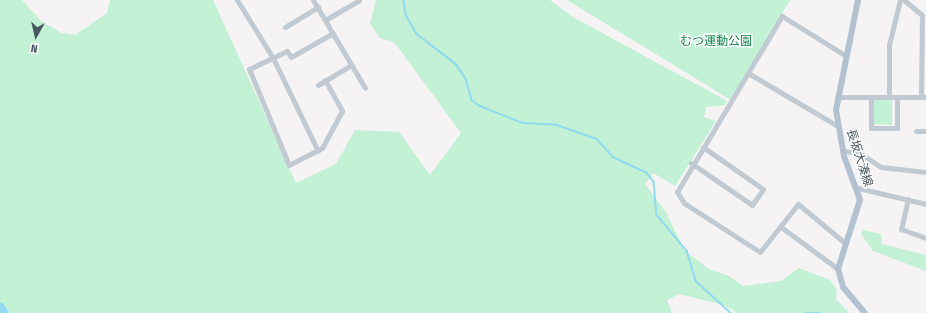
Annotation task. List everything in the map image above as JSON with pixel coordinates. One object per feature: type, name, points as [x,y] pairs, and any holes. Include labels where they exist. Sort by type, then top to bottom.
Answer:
[{"type":"main road","name":"長坂大湊線","points":[[838,269],[845,243],[859,211],[858,188],[843,151],[836,125],[837,97],[858,0]]},
{"type":"main road","points":[[838,269],[843,286],[865,313]]},
{"type":"street","points":[[237,0],[273,58],[318,151]]},
{"type":"street","points":[[313,0],[365,88]]},
{"type":"street","points":[[326,20],[359,0]]},
{"type":"street","points":[[889,97],[889,45],[900,0]]},
{"type":"street","points":[[837,97],[924,97],[924,32],[922,15],[904,0]]},
{"type":"street","points":[[284,26],[318,7]]},
{"type":"street","points":[[845,243],[798,204],[760,252],[684,203],[677,192],[691,163],[703,147],[782,16],[846,56]]},
{"type":"street","points":[[325,80],[342,111],[318,151],[289,165],[272,130],[249,70],[287,51],[291,57],[333,33]]},
{"type":"street","points":[[318,85],[351,66]]},
{"type":"street","points":[[748,73],[836,125]]},
{"type":"street","points":[[871,97],[871,128],[897,128],[897,97]]},
{"type":"street","points":[[916,131],[926,131]]},
{"type":"street","points":[[691,163],[752,205],[763,189],[703,147]]},
{"type":"street","points":[[843,151],[860,153],[882,167],[926,172]]},
{"type":"street","points":[[858,188],[926,204]]},
{"type":"street","points":[[908,199],[901,229],[926,238]]},
{"type":"street","points":[[781,226],[838,269]]},
{"type":"green space","points":[[0,0],[22,0],[41,21],[62,33],[75,35],[107,13],[110,0],[213,0],[296,183],[336,164],[355,130],[399,132],[430,175],[461,133],[394,42],[380,38],[370,24],[376,0],[550,0],[573,17],[727,101],[725,105],[706,107],[704,117],[716,121],[675,186],[653,173],[645,184],[666,212],[684,250],[709,269],[729,276],[743,286],[781,281],[799,268],[830,280],[837,290],[836,299],[849,313],[738,313],[724,305],[679,294],[667,300],[672,313],[0,313]]},
{"type":"green space","name":"むつ運動公園","points":[[567,0],[790,0],[731,100]]},
{"type":"green space","points":[[874,100],[892,100],[892,125],[873,124]]},
{"type":"green space","points":[[863,230],[881,234],[882,244],[926,255],[926,271],[873,251],[861,234]]},
{"type":"waterway","points":[[404,0],[406,15],[417,34],[456,64],[466,79],[472,100],[480,106],[523,123],[557,125],[597,139],[613,157],[647,173],[654,182],[657,215],[687,251],[696,281],[731,313]]},
{"type":"waterway","points":[[0,307],[4,313]]},
{"type":"waterway","points":[[806,313],[820,313]]}]
